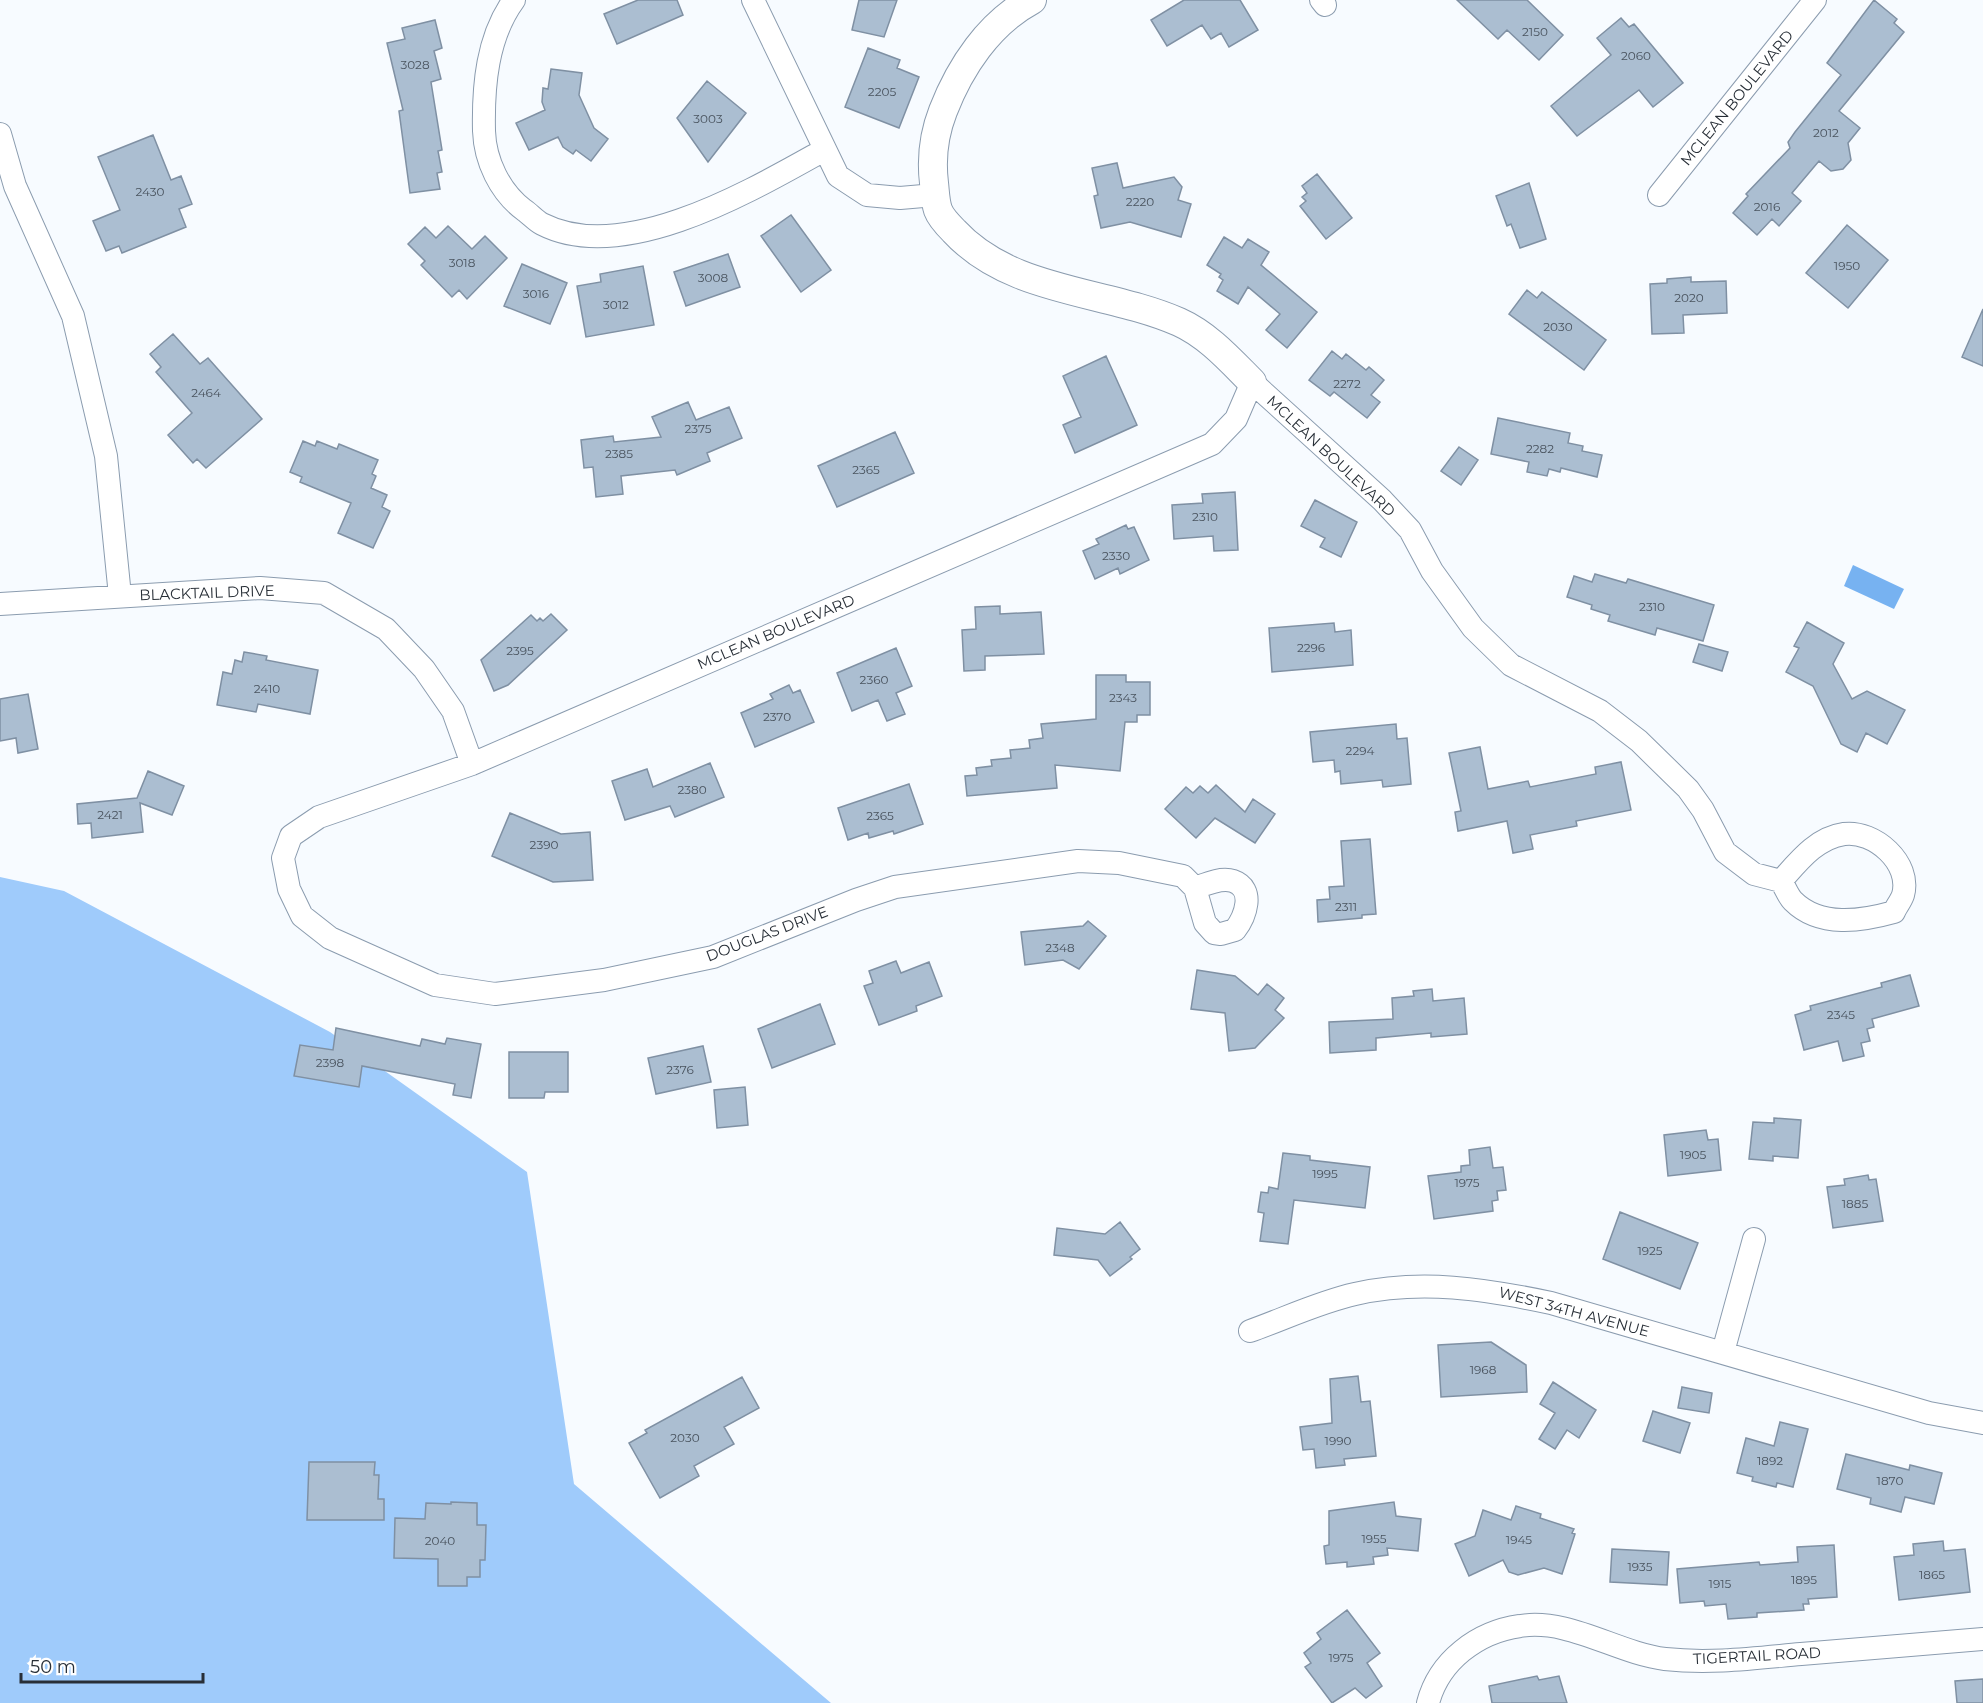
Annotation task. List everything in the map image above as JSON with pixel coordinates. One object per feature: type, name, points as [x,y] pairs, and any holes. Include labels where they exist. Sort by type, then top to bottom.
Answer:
[{"type":"street","points":[[514,0],[503,15],[492,42],[484,115],[485,139],[501,186],[518,205],[542,224],[570,233],[600,237],[636,232],[736,199],[824,150]]},
{"type":"street","points":[[753,0],[838,176],[867,195],[900,198],[935,195]]},
{"type":"street","name":"MCLEAN BOULEVARD","points":[[1032,0],[1001,21],[983,41],[952,87],[933,147],[935,195],[938,211],[944,220],[979,255],[1022,275],[1179,322],[1205,338],[1382,500],[1410,530],[1432,571],[1473,628],[1511,665],[1600,711],[1639,741],[1688,789],[1703,810],[1725,852],[1754,874],[1781,880]]},
{"type":"street","name":"MCLEAN BOULEVARD","points":[[1659,195],[1815,0]]},
{"type":"street","points":[[0,134],[15,186],[74,316],[106,456],[120,596]]},
{"type":"street","name":"MCLEAN BOULEVARD","points":[[283,858],[291,836],[319,817],[472,764],[1212,444],[1236,419],[1252,382]]},
{"type":"street","name":"BLACKTAIL DRIVE","points":[[0,604],[260,588],[324,593],[386,629],[424,669],[453,711],[472,764]]},
{"type":"street","points":[[1843,834],[1866,836],[1888,850],[1902,872],[1903,895],[1894,912],[1867,919],[1842,921],[1809,912],[1792,901],[1781,880],[1811,848],[1843,834]]},
{"type":"street","name":"DOUGLAS DRIVE","points":[[283,858],[289,889],[302,916],[330,938],[435,985],[495,993],[593,982],[713,957],[855,900],[895,887],[1078,861],[1119,862],[1156,869],[1183,876],[1195,888]]},
{"type":"street","points":[[1724,1352],[1754,1239]]},
{"type":"street","name":"WEST 34TH AVENUE","points":[[1250,1331],[1353,1294],[1400,1287],[1446,1285],[1493,1290],[1551,1303],[1929,1413],[1983,1423]]},
{"type":"street","name":"TIGERTAIL ROAD","points":[[1428,1703],[1431,1689],[1448,1664],[1467,1646],[1489,1635],[1520,1626],[1549,1626],[1621,1650],[1664,1659],[1712,1662],[1983,1639]]},
{"type":"shaded area","points":[[1853,565],[1904,589],[1894,609],[1844,586]]},
{"type":"shaded area","points":[[0,877],[64,891],[330,1032],[527,1172],[574,1484],[831,1703],[0,1703]]},
{"type":"building","points":[[638,0],[677,0],[683,15],[617,44],[604,14]]},
{"type":"building","points":[[859,0],[897,0],[884,37],[852,30]]},
{"type":"building","points":[[1184,0],[1240,0],[1258,30],[1229,47],[1221,33],[1211,39],[1202,25],[1167,46],[1151,20]]},
{"type":"building","points":[[1457,0],[1527,0],[1563,35],[1539,60],[1507,30],[1498,39]]},
{"type":"building","points":[[1874,0],[1897,19],[1894,23],[1904,32],[1839,111],[1860,128],[1848,143],[1851,160],[1843,169],[1831,171],[1819,161],[1792,193],[1801,201],[1779,226],[1772,219],[1757,235],[1733,213],[1748,196],[1746,194],[1790,148],[1788,142],[1841,75],[1827,63]]},
{"type":"building","points":[[1621,18],[1629,27],[1634,24],[1683,83],[1653,107],[1639,90],[1577,136],[1551,106],[1611,55],[1597,38]]},
{"type":"building","points":[[435,20],[442,48],[434,51],[441,79],[431,82],[442,150],[438,151],[442,172],[437,173],[440,189],[410,193],[399,111],[403,110],[387,43],[405,39],[402,28]]},
{"type":"building","points":[[868,48],[900,60],[897,68],[919,77],[899,128],[845,107]]},
{"type":"building","points":[[551,69],[582,73],[579,95],[594,128],[608,139],[591,161],[576,150],[573,154],[563,147],[558,137],[529,150],[516,123],[545,110],[542,102],[543,88],[548,89]]},
{"type":"building","points":[[707,81],[746,113],[708,162],[677,118]]},
{"type":"building","points":[[153,135],[171,180],[181,176],[192,204],[179,209],[186,227],[122,253],[119,246],[106,251],[93,221],[120,210],[98,157]]},
{"type":"building","points":[[1117,163],[1123,188],[1174,177],[1182,187],[1178,200],[1191,204],[1181,237],[1130,222],[1101,228],[1094,196],[1098,195],[1092,168]]},
{"type":"building","points":[[1317,174],[1352,218],[1326,239],[1300,206],[1306,201],[1302,197],[1307,193],[1302,186]]},
{"type":"building","points":[[1529,183],[1546,239],[1520,248],[1511,224],[1507,226],[1496,196]]},
{"type":"building","points":[[791,215],[831,270],[801,292],[761,236]]},
{"type":"building","points":[[1847,225],[1888,260],[1848,308],[1806,273]]},
{"type":"building","points":[[448,226],[472,249],[485,236],[507,258],[467,299],[459,290],[452,297],[421,265],[425,261],[408,244],[425,227],[436,238]]},
{"type":"building","points":[[1224,237],[1242,248],[1248,239],[1269,252],[1261,265],[1317,312],[1287,348],[1266,330],[1280,314],[1248,287],[1238,304],[1217,291],[1223,280],[1219,277],[1221,274],[1207,265]]},
{"type":"building","points":[[728,254],[740,287],[686,306],[674,272]]},
{"type":"building","points":[[522,264],[567,283],[550,324],[504,306]]},
{"type":"building","points":[[643,266],[654,325],[586,337],[577,286],[601,282],[600,274]]},
{"type":"building","points":[[1691,277],[1691,282],[1726,281],[1727,313],[1683,315],[1684,333],[1652,334],[1650,284],[1667,283],[1667,279]]},
{"type":"building","points":[[1527,290],[1537,298],[1542,292],[1606,340],[1584,370],[1509,314]]},
{"type":"building","points":[[1983,309],[1983,366],[1962,357]]},
{"type":"building","points":[[173,334],[200,364],[208,358],[262,419],[206,468],[197,459],[193,463],[168,435],[192,413],[156,372],[161,367],[150,354]]},
{"type":"building","points":[[1332,351],[1342,359],[1346,354],[1366,370],[1369,367],[1384,380],[1371,395],[1380,402],[1367,418],[1334,392],[1330,396],[1309,380]]},
{"type":"building","points":[[1106,356],[1137,425],[1075,453],[1063,425],[1081,417],[1063,376]]},
{"type":"building","points":[[688,402],[696,420],[729,407],[742,438],[707,453],[710,461],[677,475],[675,470],[621,476],[623,494],[596,497],[593,467],[584,468],[581,440],[613,436],[614,442],[661,437],[652,417]]},
{"type":"building","points":[[1498,418],[1570,433],[1568,443],[1583,446],[1582,451],[1602,455],[1597,477],[1561,468],[1560,472],[1549,469],[1547,476],[1527,472],[1529,462],[1491,454]]},
{"type":"building","points":[[895,432],[914,473],[837,507],[818,466]]},
{"type":"building","points":[[303,441],[315,446],[317,441],[337,449],[339,444],[378,460],[372,474],[376,476],[371,488],[387,495],[382,507],[390,511],[373,548],[338,533],[351,503],[300,482],[302,477],[290,472]]},
{"type":"building","points":[[1459,447],[1478,460],[1461,485],[1441,471]]},
{"type":"building","points":[[1235,492],[1238,550],[1214,551],[1213,536],[1174,539],[1172,505],[1203,503],[1202,494]]},
{"type":"building","points":[[1315,500],[1357,522],[1341,557],[1320,547],[1325,538],[1301,526]]},
{"type":"building","points":[[1126,525],[1128,529],[1134,527],[1149,560],[1120,574],[1118,568],[1095,579],[1083,551],[1099,544],[1096,539]]},
{"type":"building","points":[[1595,574],[1626,583],[1628,579],[1714,605],[1703,641],[1657,628],[1655,635],[1608,621],[1610,615],[1591,609],[1592,605],[1567,597],[1574,576],[1592,582]]},
{"type":"building","points":[[1000,606],[1000,614],[1041,612],[1044,654],[985,656],[985,670],[964,671],[962,630],[976,629],[975,607]]},
{"type":"building","points":[[551,614],[567,630],[508,685],[494,691],[481,660],[531,615],[537,621],[540,618],[543,621]]},
{"type":"building","points":[[1807,622],[1844,643],[1833,664],[1852,699],[1867,691],[1905,710],[1887,744],[1866,733],[1857,752],[1841,744],[1813,686],[1786,672],[1799,648],[1794,646]]},
{"type":"building","points":[[1334,623],[1335,632],[1351,630],[1353,665],[1272,672],[1269,628]]},
{"type":"building","points":[[1699,644],[1728,652],[1722,671],[1693,662]]},
{"type":"building","points":[[896,648],[912,686],[896,693],[905,714],[887,721],[878,700],[852,711],[837,673]]},
{"type":"building","points":[[244,652],[267,656],[266,660],[318,670],[310,714],[258,704],[256,712],[217,705],[223,672],[232,674],[235,660],[242,662]]},
{"type":"building","points":[[1096,675],[1126,675],[1126,682],[1150,682],[1150,715],[1137,715],[1137,722],[1125,722],[1120,771],[1055,765],[1057,788],[967,796],[965,776],[977,775],[976,768],[992,766],[991,760],[1011,758],[1010,750],[1030,748],[1029,740],[1043,738],[1041,724],[1096,719]]},
{"type":"building","points":[[789,685],[793,693],[800,690],[814,722],[755,747],[741,713],[773,699],[770,694]]},
{"type":"building","points":[[28,694],[38,749],[18,753],[16,738],[0,741],[0,699]]},
{"type":"building","points":[[1396,724],[1397,739],[1407,738],[1411,784],[1383,787],[1382,780],[1341,784],[1340,771],[1335,772],[1334,760],[1313,762],[1310,732]]},
{"type":"building","points":[[1480,747],[1488,789],[1528,781],[1530,787],[1596,774],[1595,767],[1621,762],[1631,810],[1576,821],[1577,826],[1530,835],[1533,849],[1513,853],[1507,821],[1458,831],[1455,812],[1461,811],[1449,753]]},
{"type":"building","points":[[710,763],[724,797],[675,817],[670,806],[625,820],[612,781],[647,769],[653,787]]},
{"type":"building","points":[[148,771],[184,786],[172,815],[140,803],[143,832],[92,838],[91,823],[78,824],[77,804],[137,798]]},
{"type":"building","points":[[909,784],[923,824],[894,834],[893,831],[869,838],[868,833],[848,840],[838,808]]},
{"type":"building","points":[[1216,785],[1245,812],[1253,799],[1275,814],[1255,843],[1215,818],[1196,838],[1165,809],[1186,787],[1193,793],[1200,786],[1208,793]]},
{"type":"building","points":[[510,813],[561,834],[590,832],[593,880],[553,882],[492,856]]},
{"type":"building","points":[[1370,839],[1376,914],[1362,915],[1362,918],[1318,922],[1317,900],[1330,899],[1329,887],[1344,886],[1341,841]]},
{"type":"building","points":[[1088,921],[1106,936],[1079,969],[1063,960],[1025,965],[1021,932],[1083,926]]},
{"type":"building","points":[[896,961],[901,973],[929,962],[942,996],[916,1006],[917,1011],[879,1025],[864,986],[873,983],[869,971]]},
{"type":"building","points":[[1197,970],[1235,976],[1258,995],[1267,984],[1284,998],[1275,1010],[1284,1018],[1255,1048],[1229,1051],[1225,1013],[1191,1009]]},
{"type":"building","points":[[1910,975],[1919,1006],[1872,1019],[1874,1027],[1867,1029],[1870,1041],[1861,1043],[1864,1056],[1843,1061],[1838,1041],[1804,1050],[1795,1015],[1811,1010],[1810,1006],[1882,987],[1881,983]]},
{"type":"building","points":[[1432,989],[1433,1001],[1464,998],[1467,1034],[1431,1037],[1431,1033],[1376,1038],[1376,1050],[1330,1053],[1329,1022],[1393,1019],[1392,998],[1414,996],[1413,991]]},
{"type":"building","points":[[820,1004],[835,1044],[772,1068],[758,1029]]},
{"type":"building","points":[[336,1028],[420,1046],[422,1039],[445,1044],[447,1038],[481,1044],[471,1098],[453,1095],[455,1084],[362,1066],[359,1087],[294,1076],[300,1045],[333,1050]]},
{"type":"building","points":[[703,1046],[711,1082],[656,1094],[648,1058]]},
{"type":"building","points":[[509,1052],[568,1052],[568,1092],[545,1092],[544,1098],[509,1098]]},
{"type":"building","points":[[745,1087],[748,1125],[717,1128],[714,1090]]},
{"type":"building","points":[[1774,1118],[1801,1120],[1798,1158],[1773,1156],[1773,1161],[1749,1159],[1753,1122],[1774,1123]]},
{"type":"building","points":[[1706,1130],[1708,1140],[1718,1139],[1721,1170],[1668,1176],[1664,1135]]},
{"type":"building","points":[[1490,1147],[1493,1168],[1503,1167],[1506,1190],[1497,1191],[1498,1200],[1492,1201],[1493,1211],[1434,1219],[1428,1176],[1461,1172],[1461,1166],[1470,1165],[1469,1150]]},
{"type":"building","points":[[1283,1153],[1310,1156],[1310,1160],[1370,1167],[1365,1208],[1294,1200],[1288,1244],[1260,1241],[1264,1213],[1258,1212],[1261,1192],[1268,1193],[1269,1187],[1278,1189]]},
{"type":"building","points":[[1868,1175],[1869,1180],[1876,1179],[1883,1221],[1833,1228],[1827,1187],[1845,1185],[1844,1179]]},
{"type":"building","points":[[1620,1212],[1698,1243],[1680,1289],[1603,1259]]},
{"type":"building","points":[[1120,1222],[1140,1249],[1130,1257],[1132,1259],[1110,1276],[1098,1260],[1054,1255],[1057,1228],[1105,1234]]},
{"type":"building","points":[[1491,1342],[1526,1365],[1527,1392],[1441,1397],[1438,1345]]},
{"type":"building","points":[[1358,1376],[1361,1402],[1370,1401],[1376,1456],[1344,1459],[1345,1465],[1316,1468],[1314,1449],[1303,1450],[1300,1427],[1332,1423],[1330,1379]]},
{"type":"building","points":[[742,1377],[759,1408],[724,1427],[734,1444],[694,1466],[699,1476],[660,1498],[629,1443],[647,1433],[645,1430]]},
{"type":"building","points":[[1553,1382],[1596,1410],[1579,1438],[1567,1430],[1555,1449],[1539,1439],[1555,1413],[1540,1404]]},
{"type":"building","points":[[1682,1387],[1712,1393],[1709,1413],[1678,1408]]},
{"type":"building","points":[[1653,1411],[1690,1423],[1680,1453],[1643,1441]]},
{"type":"building","points":[[1780,1422],[1808,1429],[1793,1487],[1777,1483],[1776,1487],[1752,1481],[1753,1477],[1737,1473],[1746,1438],[1774,1446]]},
{"type":"building","points":[[1846,1454],[1909,1470],[1910,1465],[1942,1473],[1934,1504],[1905,1497],[1901,1512],[1870,1504],[1871,1498],[1837,1489]]},
{"type":"building","points":[[309,1462],[375,1462],[374,1475],[379,1475],[378,1499],[384,1499],[384,1520],[307,1520]]},
{"type":"building","points":[[451,1502],[477,1503],[477,1525],[486,1525],[485,1560],[480,1560],[480,1577],[467,1577],[467,1586],[438,1586],[438,1559],[394,1558],[395,1518],[425,1519],[426,1503],[451,1504]]},
{"type":"building","points":[[1394,1502],[1396,1516],[1421,1519],[1418,1551],[1387,1548],[1388,1555],[1373,1557],[1374,1564],[1347,1567],[1347,1562],[1326,1564],[1324,1546],[1329,1545],[1329,1511]]},
{"type":"building","points":[[1516,1506],[1541,1514],[1540,1518],[1574,1529],[1572,1533],[1575,1534],[1562,1574],[1544,1568],[1518,1575],[1509,1572],[1503,1560],[1469,1576],[1455,1544],[1475,1536],[1483,1510],[1511,1520]]},
{"type":"building","points":[[1943,1541],[1944,1551],[1965,1549],[1970,1592],[1899,1600],[1894,1557],[1914,1555],[1913,1544]]},
{"type":"building","points":[[1834,1545],[1837,1597],[1808,1599],[1809,1604],[1803,1604],[1804,1610],[1757,1613],[1757,1617],[1728,1619],[1726,1604],[1705,1606],[1704,1601],[1680,1603],[1677,1569],[1759,1562],[1760,1565],[1798,1562],[1797,1547]]},
{"type":"building","points":[[1612,1549],[1669,1552],[1667,1585],[1610,1582]]},
{"type":"building","points":[[1347,1610],[1380,1653],[1367,1663],[1382,1686],[1366,1698],[1355,1688],[1332,1703],[1305,1667],[1311,1663],[1304,1653],[1321,1639],[1317,1633]]},
{"type":"building","points":[[1537,1676],[1539,1680],[1559,1676],[1567,1703],[1492,1703],[1489,1686]]},
{"type":"building","points":[[1983,1679],[1983,1703],[1957,1703],[1955,1681]]}]
